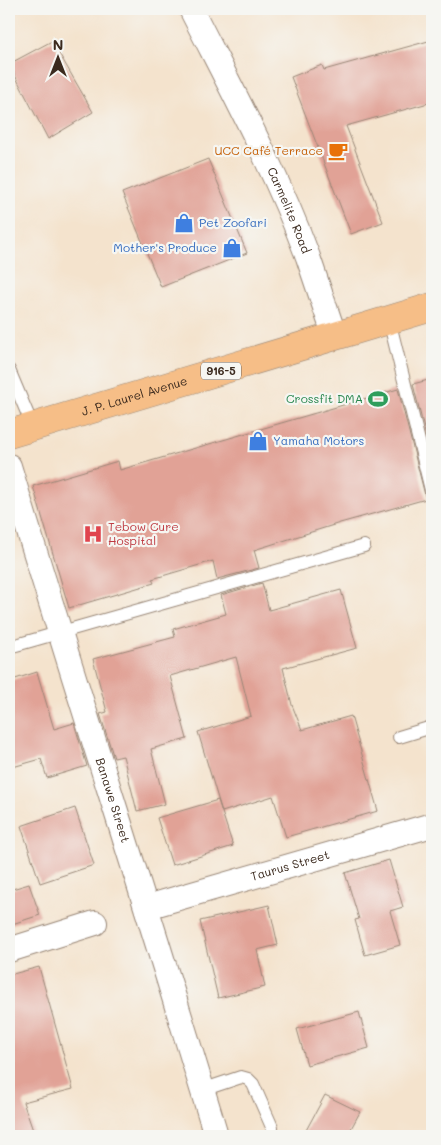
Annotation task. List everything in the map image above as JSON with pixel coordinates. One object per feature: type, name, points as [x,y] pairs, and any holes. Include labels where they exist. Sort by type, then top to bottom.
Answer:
[{"type":"main road","name":"J. P. Laurel Avenue","points":[[21,430],[432,308]]},
{"type":"street","name":"Carmelite Road","points":[[191,9],[252,131],[280,193],[307,256],[335,337]]},
{"type":"street","name":"Banawe Street","points":[[9,466],[216,1135]]},
{"type":"street","name":"Taurus Street","points":[[147,907],[432,825]]},
{"type":"street","points":[[9,950],[95,923]]},
{"type":"lane","points":[[389,320],[432,494]]},
{"type":"lane","points":[[9,370],[21,430]]},
{"type":"lane","points":[[9,647],[364,546]]},
{"type":"lane","points":[[399,737],[432,727]]},
{"type":"lane","points":[[202,1090],[241,1077],[248,1079],[253,1084],[272,1127]]},
{"type":"building","points":[[432,40],[432,102],[346,126],[383,222],[351,234],[291,77],[322,65],[324,70]]},
{"type":"building","points":[[52,41],[93,112],[48,139],[9,64]]},
{"type":"building","name":"Pet Zoofari","points":[[208,159],[247,253],[161,287],[122,193]]},
{"type":"building","points":[[432,379],[432,461],[413,384]]},
{"type":"building","points":[[398,389],[426,499],[254,550],[259,568],[217,579],[213,561],[152,579],[154,583],[69,608],[33,486],[118,461],[120,470]]},
{"type":"building","points":[[262,583],[269,610],[341,590],[357,648],[283,668],[292,705],[302,730],[351,716],[378,811],[286,837],[273,796],[222,812],[198,732],[251,716],[236,657],[170,676],[187,739],[151,749],[165,804],[137,811],[123,756],[114,758],[100,714],[107,712],[93,659],[175,637],[173,629],[226,614],[221,595]]},
{"type":"building","points":[[37,672],[54,729],[74,723],[87,766],[47,778],[41,759],[9,768],[9,681]]},
{"type":"building","points":[[218,800],[233,846],[172,865],[157,818]]},
{"type":"building","points":[[75,808],[94,865],[40,883],[21,826]]},
{"type":"building","points":[[389,860],[403,907],[390,911],[400,945],[365,955],[355,920],[359,919],[345,873]]},
{"type":"building","points":[[29,884],[40,915],[9,925],[9,890]]},
{"type":"building","points":[[269,905],[278,945],[257,950],[265,987],[218,998],[200,921]]},
{"type":"building","points":[[39,967],[73,1089],[23,1102],[35,1136],[9,1136],[9,975]]},
{"type":"building","points":[[359,1012],[369,1048],[307,1065],[297,1029]]},
{"type":"building","points":[[325,1095],[360,1112],[347,1136],[303,1136]]},
{"type":"place","name":"UCC Café Terrace","points":[[338,151]]},
{"type":"place","name":"Pet Zoofari","points":[[184,223]]},
{"type":"place","name":"Mother's Produce","points":[[232,248]]},
{"type":"place","name":"Crossfit DMA","points":[[378,399]]},
{"type":"place","name":"Yamaha Motors","points":[[258,441]]},
{"type":"place","name":"Tebow Cure Hospital","points":[[93,534]]}]
